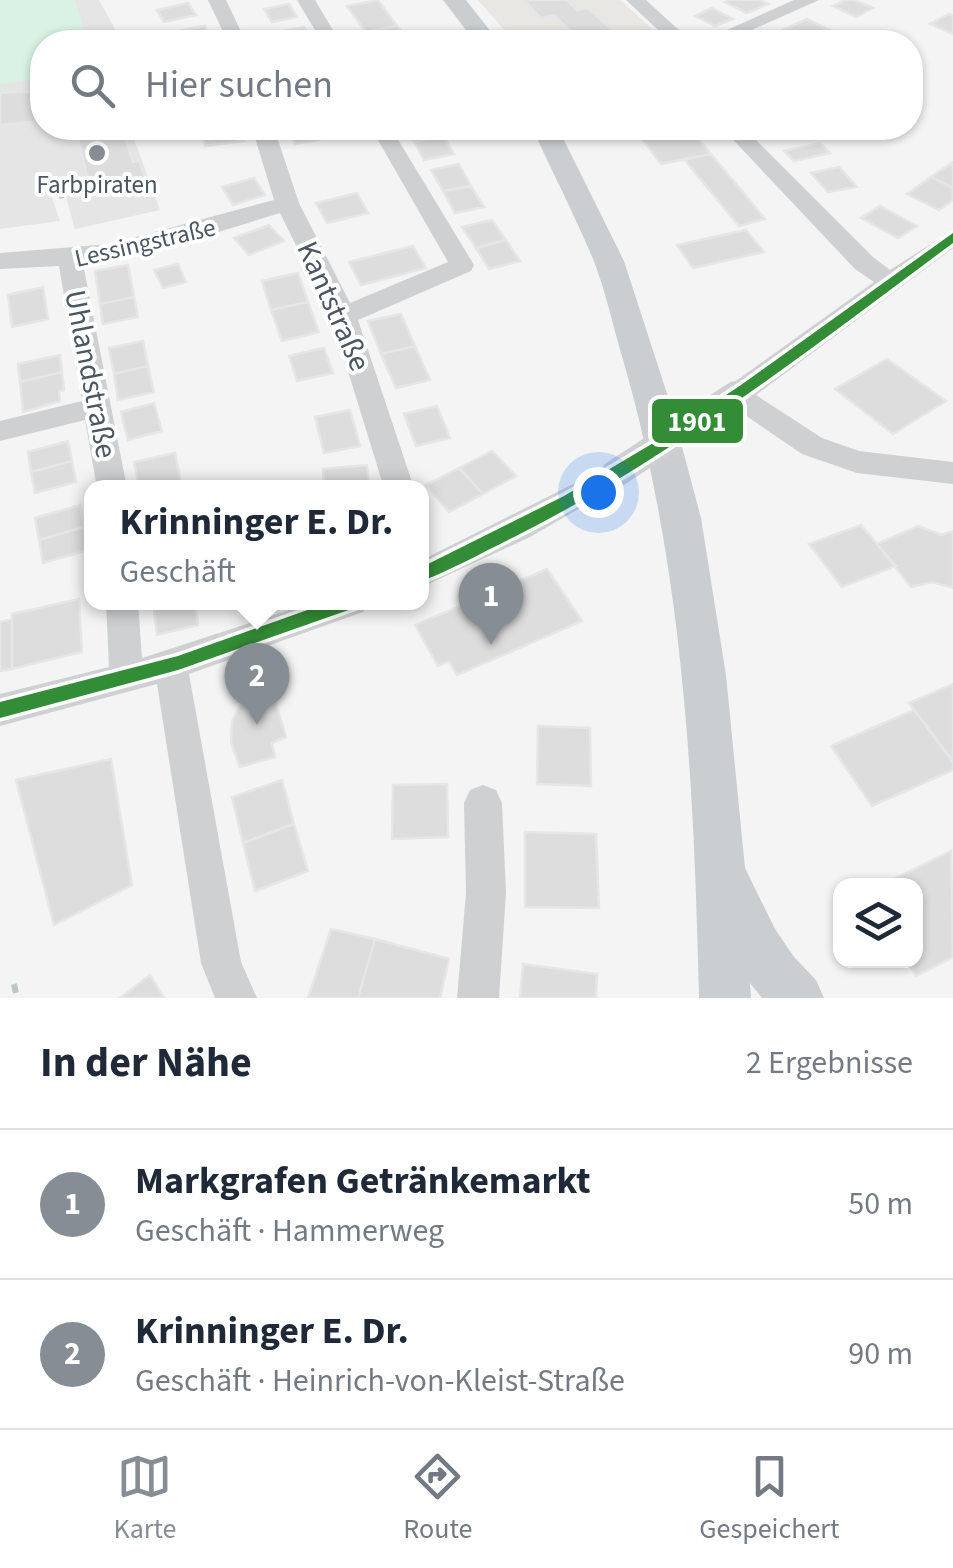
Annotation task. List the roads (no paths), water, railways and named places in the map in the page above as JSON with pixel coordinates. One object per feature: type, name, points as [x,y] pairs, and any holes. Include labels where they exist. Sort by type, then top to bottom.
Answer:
[{"type":"main road","points":[[454,0],[478,30]]},
{"type":"main road","points":[[551,140],[609,261],[655,409],[682,518],[704,675],[720,856],[723,991]]},
{"type":"main road","points":[[720,856],[742,918],[786,988],[798,998]]},
{"type":"street","points":[[306,0],[324,30]]},
{"type":"street","points":[[635,0],[669,30]]},
{"type":"street","points":[[739,30],[810,0]]},
{"type":"street","points":[[226,1],[233,30]]},
{"type":"street","name":"Kantstraße","points":[[268,140],[288,204],[344,316],[396,480]]},
{"type":"street","points":[[344,316],[462,266],[388,140]]},
{"type":"street","points":[[744,140],[864,263],[891,282]]},
{"type":"street","name":"Lessingstraße","points":[[0,261],[70,261],[163,241],[288,204]]},
{"type":"street","points":[[429,571],[518,528],[615,474],[736,395],[953,237]]},
{"type":"street","name":"Uhlandstraße","points":[[70,261],[111,480]]},
{"type":"street","points":[[736,395],[827,452],[857,462],[953,474]]},
{"type":"street","points":[[0,431],[99,407]]},
{"type":"street","points":[[123,610],[127,679]]},
{"type":"street","points":[[0,710],[171,668],[330,610]]},
{"type":"street","points":[[171,668],[220,963],[236,998]]},
{"type":"street","points":[[478,998],[486,893],[483,803]]},
{"type":"place","name":"Farbpiraten","points":[[97,153]]},
{"type":"place","name":"Markgrafen Getränkemarkt","points":[[491,645]]},
{"type":"place","name":"Krinninger E. Dr.","points":[[257,725]]}]
